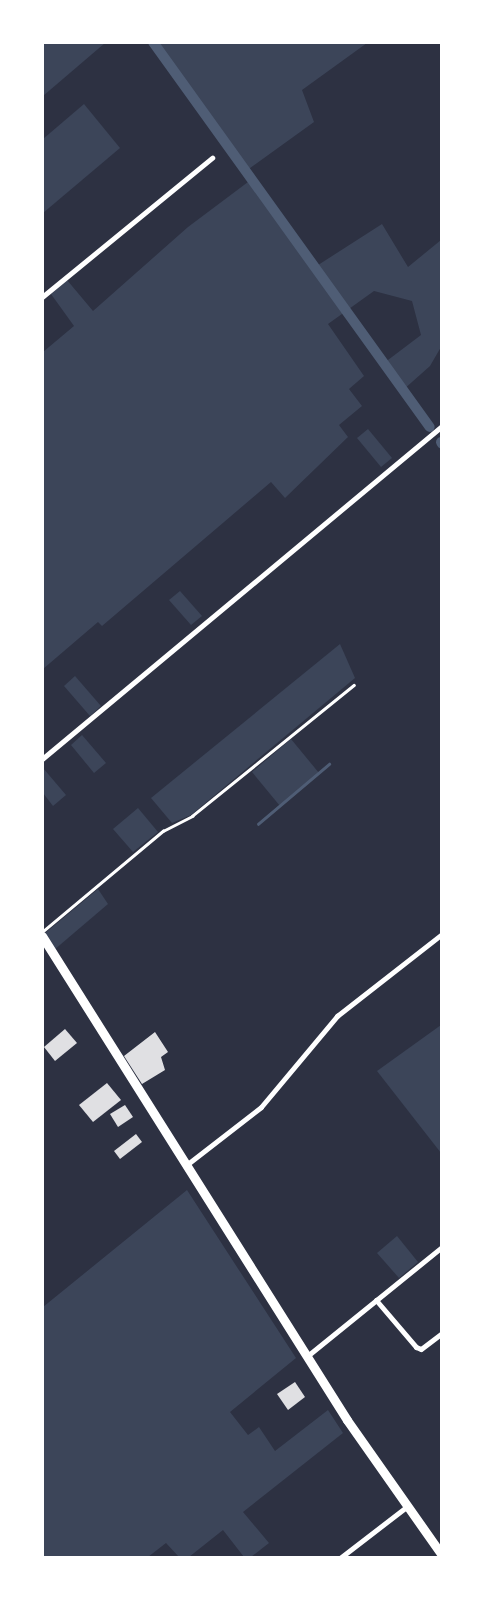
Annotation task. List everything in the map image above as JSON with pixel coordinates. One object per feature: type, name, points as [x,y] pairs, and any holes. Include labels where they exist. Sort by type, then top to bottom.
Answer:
[{"type":"main road","points":[[42,936],[306,1357],[405,1508],[442,1555]]},
{"type":"street","points":[[42,297],[212,158]]},
{"type":"street","points":[[42,760],[442,426]]},
{"type":"street","points":[[185,1166],[261,1107],[338,1016],[442,934]]},
{"type":"street","points":[[306,1357],[442,1247]]},
{"type":"street","points":[[376,1300],[416,1347],[421,1350],[442,1333]]},
{"type":"street","points":[[340,1558],[405,1508]]},
{"type":"lane","points":[[42,932],[163,831],[192,816],[354,685]]},
{"type":"shaded area","points":[[43,42],[105,42],[105,43],[43,96]]},
{"type":"shaded area","points":[[153,43],[367,43],[302,90],[314,122],[246,171]]},
{"type":"shaded area","points":[[84,104],[120,148],[43,213],[43,139]]},
{"type":"shaded area","points":[[252,179],[315,267],[382,224],[408,267],[441,240],[441,347],[430,366],[403,390],[384,363],[421,335],[412,301],[374,291],[328,324],[364,376],[349,389],[362,406],[339,425],[348,437],[285,498],[271,482],[102,626],[98,622],[43,669],[43,352],[74,326],[51,294],[67,280],[93,311],[188,227]]},
{"type":"shaded area","points":[[368,429],[392,458],[381,467],[357,438]]},
{"type":"shaded area","points":[[180,591],[202,616],[191,625],[169,600]]},
{"type":"shaded area","points":[[340,644],[355,678],[191,815],[172,823],[151,798]]},
{"type":"shaded area","points":[[75,676],[101,706],[90,716],[64,686]]},
{"type":"shaded area","points":[[82,735],[106,763],[94,773],[71,745]]},
{"type":"shaded area","points":[[291,739],[319,773],[280,806],[252,772]]},
{"type":"shaded area","points":[[43,768],[66,795],[53,806],[43,793]]},
{"type":"shaded area","points":[[138,808],[158,832],[133,852],[113,829]]},
{"type":"shaded area","points":[[98,889],[108,904],[54,950],[44,934]]},
{"type":"shaded area","points":[[441,1025],[441,1153],[377,1071]]},
{"type":"shaded area","points":[[187,1190],[296,1358],[230,1412],[248,1435],[259,1427],[275,1451],[328,1410],[343,1433],[243,1512],[269,1543],[251,1557],[244,1557],[223,1530],[189,1557],[179,1557],[166,1543],[148,1557],[43,1557],[43,1307]]},
{"type":"shaded area","points":[[397,1236],[418,1262],[399,1278],[377,1253]]},
{"type":"building","points":[[65,1029],[77,1043],[55,1061],[44,1047]]},
{"type":"building","points":[[155,1032],[168,1052],[161,1057],[165,1070],[142,1084],[124,1056]]},
{"type":"building","points":[[107,1083],[121,1100],[93,1122],[79,1105]]},
{"type":"building","points":[[125,1105],[133,1117],[118,1127],[110,1114]]},
{"type":"building","points":[[136,1134],[142,1142],[120,1159],[114,1151]]},
{"type":"building","points":[[295,1382],[305,1397],[288,1410],[277,1394]]},
{"type":"waterway","points":[[153,42],[430,427]]},
{"type":"waterway","points":[[258,824],[329,764]]}]
